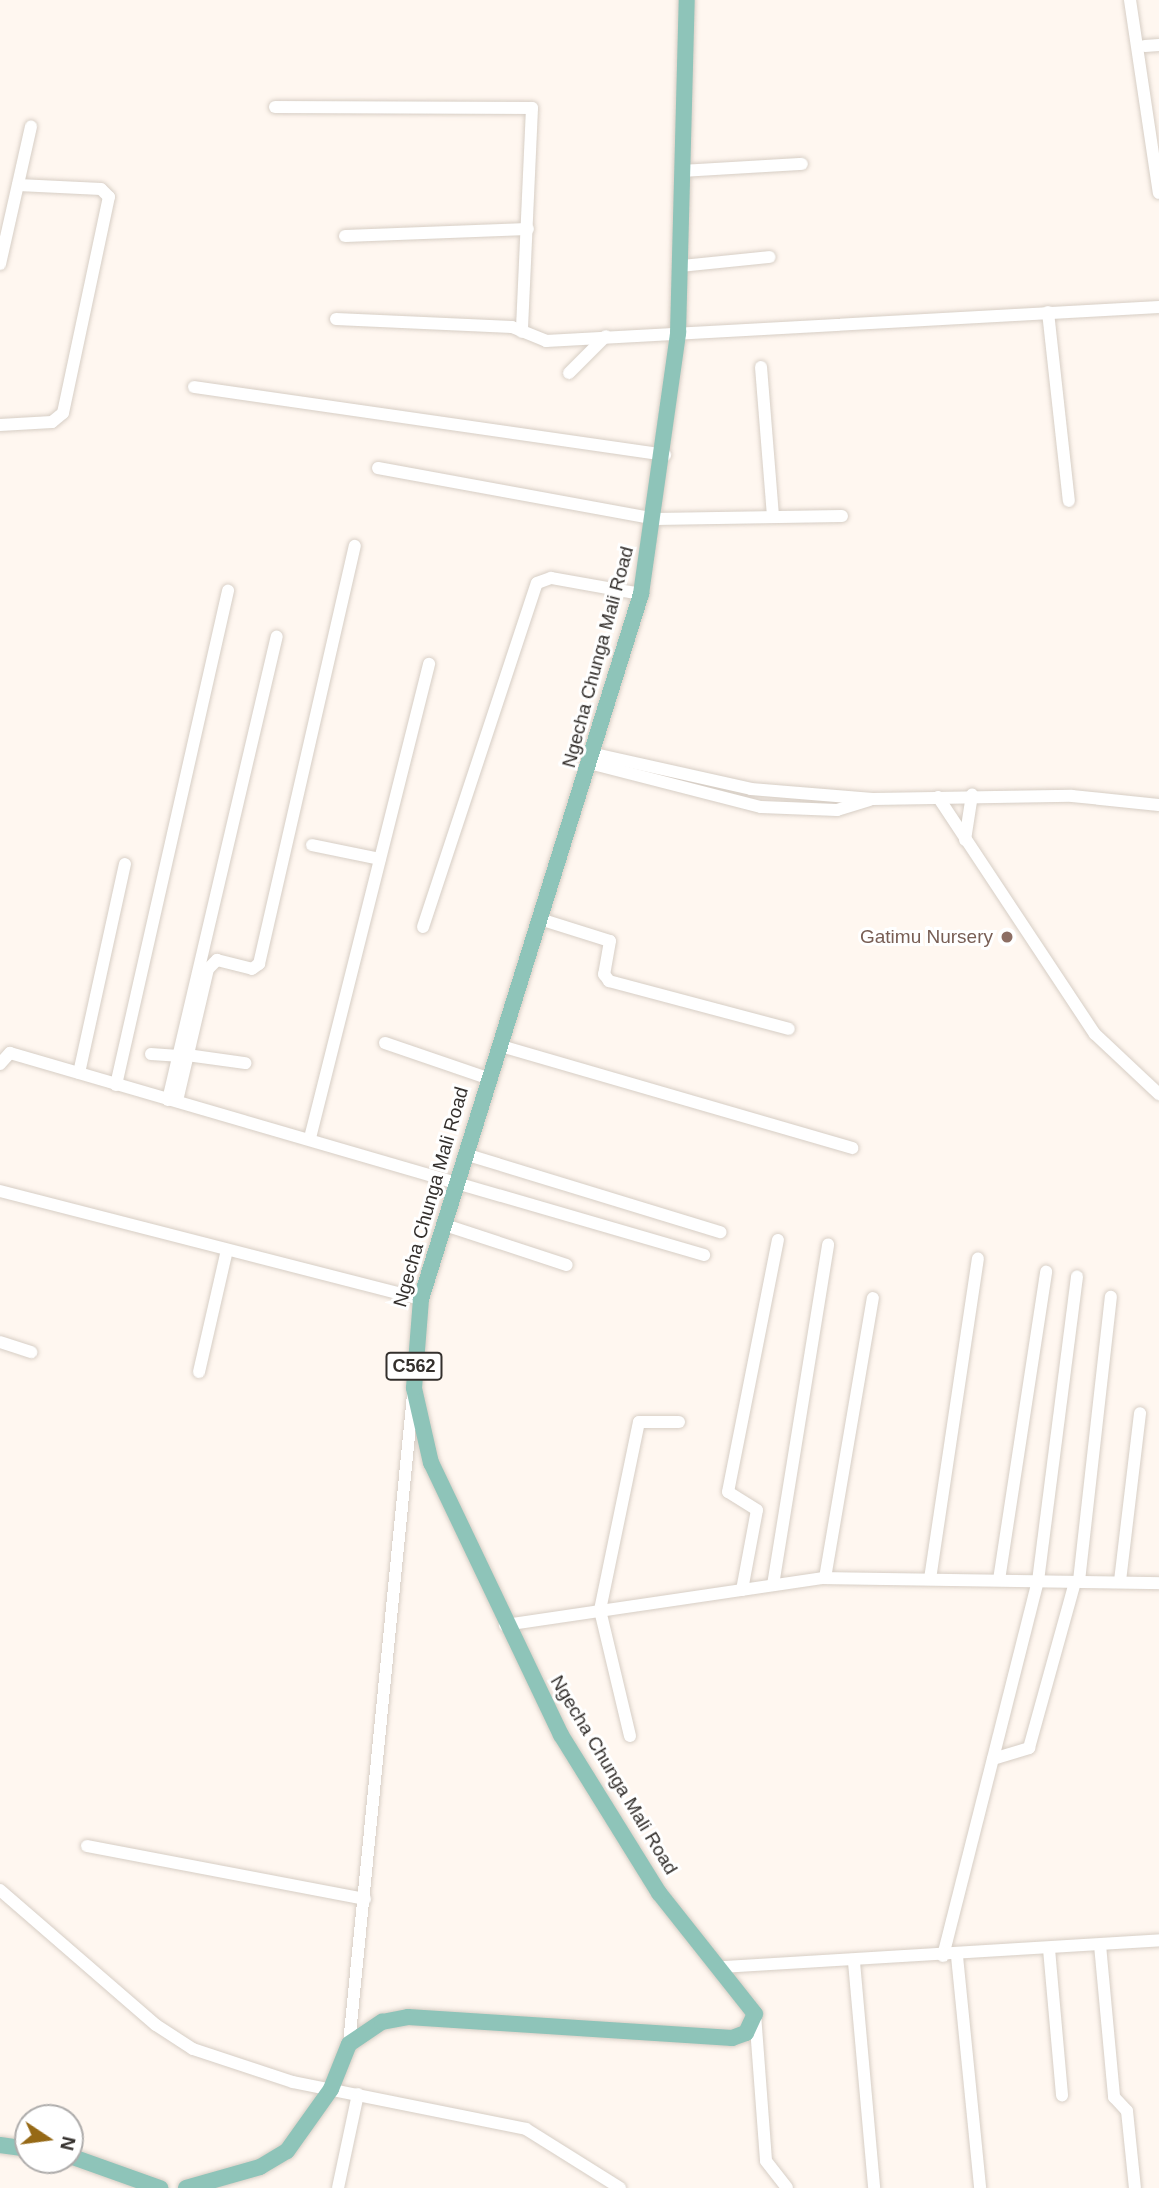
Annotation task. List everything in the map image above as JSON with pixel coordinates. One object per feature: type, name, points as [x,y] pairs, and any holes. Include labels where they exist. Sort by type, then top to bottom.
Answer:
[{"type":"main road","name":"Ngecha Chunga Mali Road","points":[[687,0],[678,333],[655,519],[640,594],[594,759],[501,1046],[487,1078],[468,1154],[421,1299],[414,1388],[431,1463],[505,1625],[561,1735],[659,1893],[723,1968],[755,2014]]},
{"type":"main road","points":[[186,2188],[274,2161],[308,2126],[331,2089],[349,2044],[363,2030],[408,2017],[732,2038],[746,2033],[755,2014]]},
{"type":"main road","points":[[84,2162],[160,2188]]},
{"type":"street","points":[[1130,0],[1159,194]]},
{"type":"street","points":[[1145,46],[1159,45]]},
{"type":"street","points":[[275,107],[532,108],[522,332]]},
{"type":"street","points":[[0,264],[31,127]]},
{"type":"street","points":[[682,171],[803,164]]},
{"type":"street","points":[[0,425],[52,422],[63,413],[109,197],[101,189],[18,184]]},
{"type":"street","points":[[345,236],[528,229]]},
{"type":"street","points":[[681,265],[770,257]]},
{"type":"street","points":[[336,320],[522,332],[539,340],[1159,307]]},
{"type":"street","points":[[1048,312],[1069,500]]},
{"type":"street","points":[[569,373],[606,336]]},
{"type":"street","points":[[761,367],[773,516]]},
{"type":"street","points":[[194,387],[665,455]]},
{"type":"street","points":[[378,468],[655,519],[842,516]]},
{"type":"street","points":[[183,1055],[213,962],[252,969],[259,964],[355,546]]},
{"type":"street","points":[[423,927],[537,583],[551,578],[640,594]]},
{"type":"street","points":[[116,1085],[228,591]]},
{"type":"street","points":[[173,1100],[277,636]]},
{"type":"street","points":[[310,1139],[429,664]]},
{"type":"street","points":[[594,759],[761,807],[837,810],[873,799]]},
{"type":"street","points":[[594,759],[734,788],[873,799],[972,796],[1159,805]]},
{"type":"street","points":[[965,841],[972,796]]},
{"type":"street","points":[[938,797],[1095,1034],[1159,1094]]},
{"type":"street","points":[[312,845],[380,859]]},
{"type":"street","points":[[79,1073],[125,864]]},
{"type":"street","points":[[543,920],[610,941],[604,974],[609,981],[789,1029]]},
{"type":"street","points":[[384,1044],[487,1078]]},
{"type":"street","points":[[501,1046],[853,1148]]},
{"type":"street","points":[[0,1064],[8,1052],[116,1085],[460,1179],[704,1255]]},
{"type":"street","points":[[151,1054],[245,1063]]},
{"type":"street","points":[[468,1154],[720,1232]]},
{"type":"street","points":[[0,1191],[421,1299]]},
{"type":"street","points":[[445,1225],[567,1265]]},
{"type":"street","points":[[742,1590],[757,1510],[728,1492],[778,1240]]},
{"type":"street","points":[[773,1585],[828,1244]]},
{"type":"street","points":[[199,1372],[227,1250]]},
{"type":"street","points":[[930,1579],[978,1259]]},
{"type":"street","points":[[999,1580],[1046,1272]]},
{"type":"street","points":[[943,1956],[1038,1581],[1077,1276]]},
{"type":"street","points":[[993,1759],[1029,1748],[1077,1582],[1111,1297]]},
{"type":"street","points":[[825,1578],[873,1298]]},
{"type":"street","points":[[0,1342],[31,1352]]},
{"type":"street","points":[[349,2044],[365,1899],[375,1734],[414,1388]]},
{"type":"street","points":[[1121,1581],[1140,1413]]},
{"type":"street","points":[[630,1737],[600,1610],[639,1422],[679,1422]]},
{"type":"street","points":[[505,1625],[825,1578],[1159,1583]]},
{"type":"street","points":[[87,1846],[365,1899]]},
{"type":"street","points":[[0,1890],[156,2025],[193,2049],[236,2068],[526,2129],[620,2188]]},
{"type":"street","points":[[723,1968],[957,1956],[1159,1940]]},
{"type":"street","points":[[1100,1945],[1114,2097],[1127,2111],[1135,2188]]},
{"type":"street","points":[[1049,1948],[1062,2095]]},
{"type":"street","points":[[957,1956],[980,2188]]},
{"type":"street","points":[[853,1962],[874,2188]]},
{"type":"street","points":[[755,2014],[766,2161],[787,2188]]},
{"type":"street","points":[[338,2188],[358,2094]]},
{"type":"place","name":"Gatimu Nursery","points":[[1007,937]]}]
